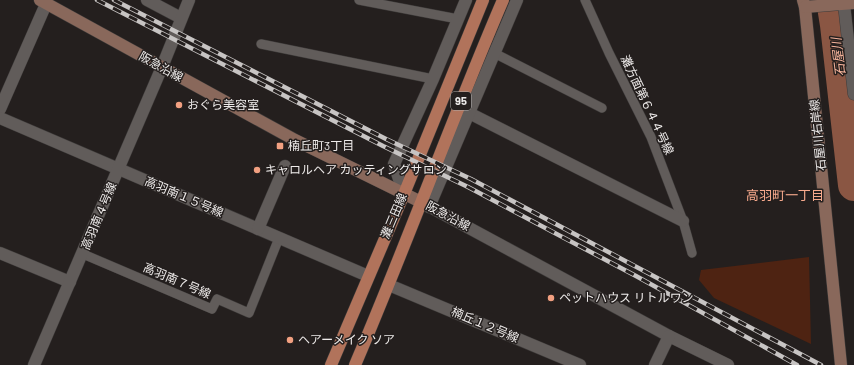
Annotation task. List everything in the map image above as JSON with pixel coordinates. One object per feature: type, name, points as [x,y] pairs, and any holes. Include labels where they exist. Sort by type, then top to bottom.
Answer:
[{"type":"main road","name":"灘三田線","points":[[331,365],[404,194],[483,0]]},
{"type":"main road","name":"灘三田線","points":[[356,365],[425,204],[483,48],[503,0]]},
{"type":"street","points":[[147,0],[181,18]]},
{"type":"street","name":"高羽南４号線","points":[[34,365],[162,68],[189,0]]},
{"type":"street","points":[[404,194],[394,164],[433,79],[466,0]]},
{"type":"street","points":[[425,204],[469,113],[517,0]]},
{"type":"street","points":[[0,109],[43,2]]},
{"type":"street","name":"阪急沿線","points":[[43,2],[296,140],[425,204],[669,336],[725,364]]},
{"type":"street","points":[[804,4],[848,2],[854,94]]},
{"type":"street","name":"石屋川右岸線","points":[[804,4],[841,365]]},
{"type":"street","points":[[469,113],[682,221]]},
{"type":"street","name":"高羽南１５号線","points":[[0,118],[368,276]]},
{"type":"street","points":[[258,230],[286,166]]},
{"type":"street","points":[[0,253],[70,282]]},
{"type":"street","name":"楠丘１２号線","points":[[389,285],[580,365]]},
{"type":"street","points":[[655,365],[669,336]]},
{"type":"lane","points":[[359,0],[458,19]]},
{"type":"lane","name":"灘方面第６４４号線","points":[[585,0],[609,53],[651,137],[682,221],[692,253]]},
{"type":"lane","points":[[261,44],[433,79]]},
{"type":"lane","points":[[494,53],[602,108]]},
{"type":"lane","name":"高羽南７号線","points":[[82,254],[212,309],[217,299],[249,313],[279,238]]},
{"type":"shaded area","points":[[809,257],[811,344],[714,298],[699,280],[701,270]]},
{"type":"waterway","name":"石屋川","points":[[832,0],[854,185]]},
{"type":"railway","points":[[97,0],[383,146],[468,187],[636,276],[797,365]]},
{"type":"railway","points":[[114,0],[386,139],[471,179],[821,365]]},
{"type":"place","name":"おぐら美容室","points":[[179,105]]},
{"type":"place","name":"楠丘町3丁目","points":[[280,146]]},
{"type":"place","name":"キャロルヘア カッティングサロン","points":[[257,170]]},
{"type":"place","name":"ペットハウス リトルワン","points":[[551,298]]},
{"type":"place","name":"ヘアーメイク ソア","points":[[290,340]]},
{"type":"district","name":"高羽町一丁目","points":[[785,195]]}]
